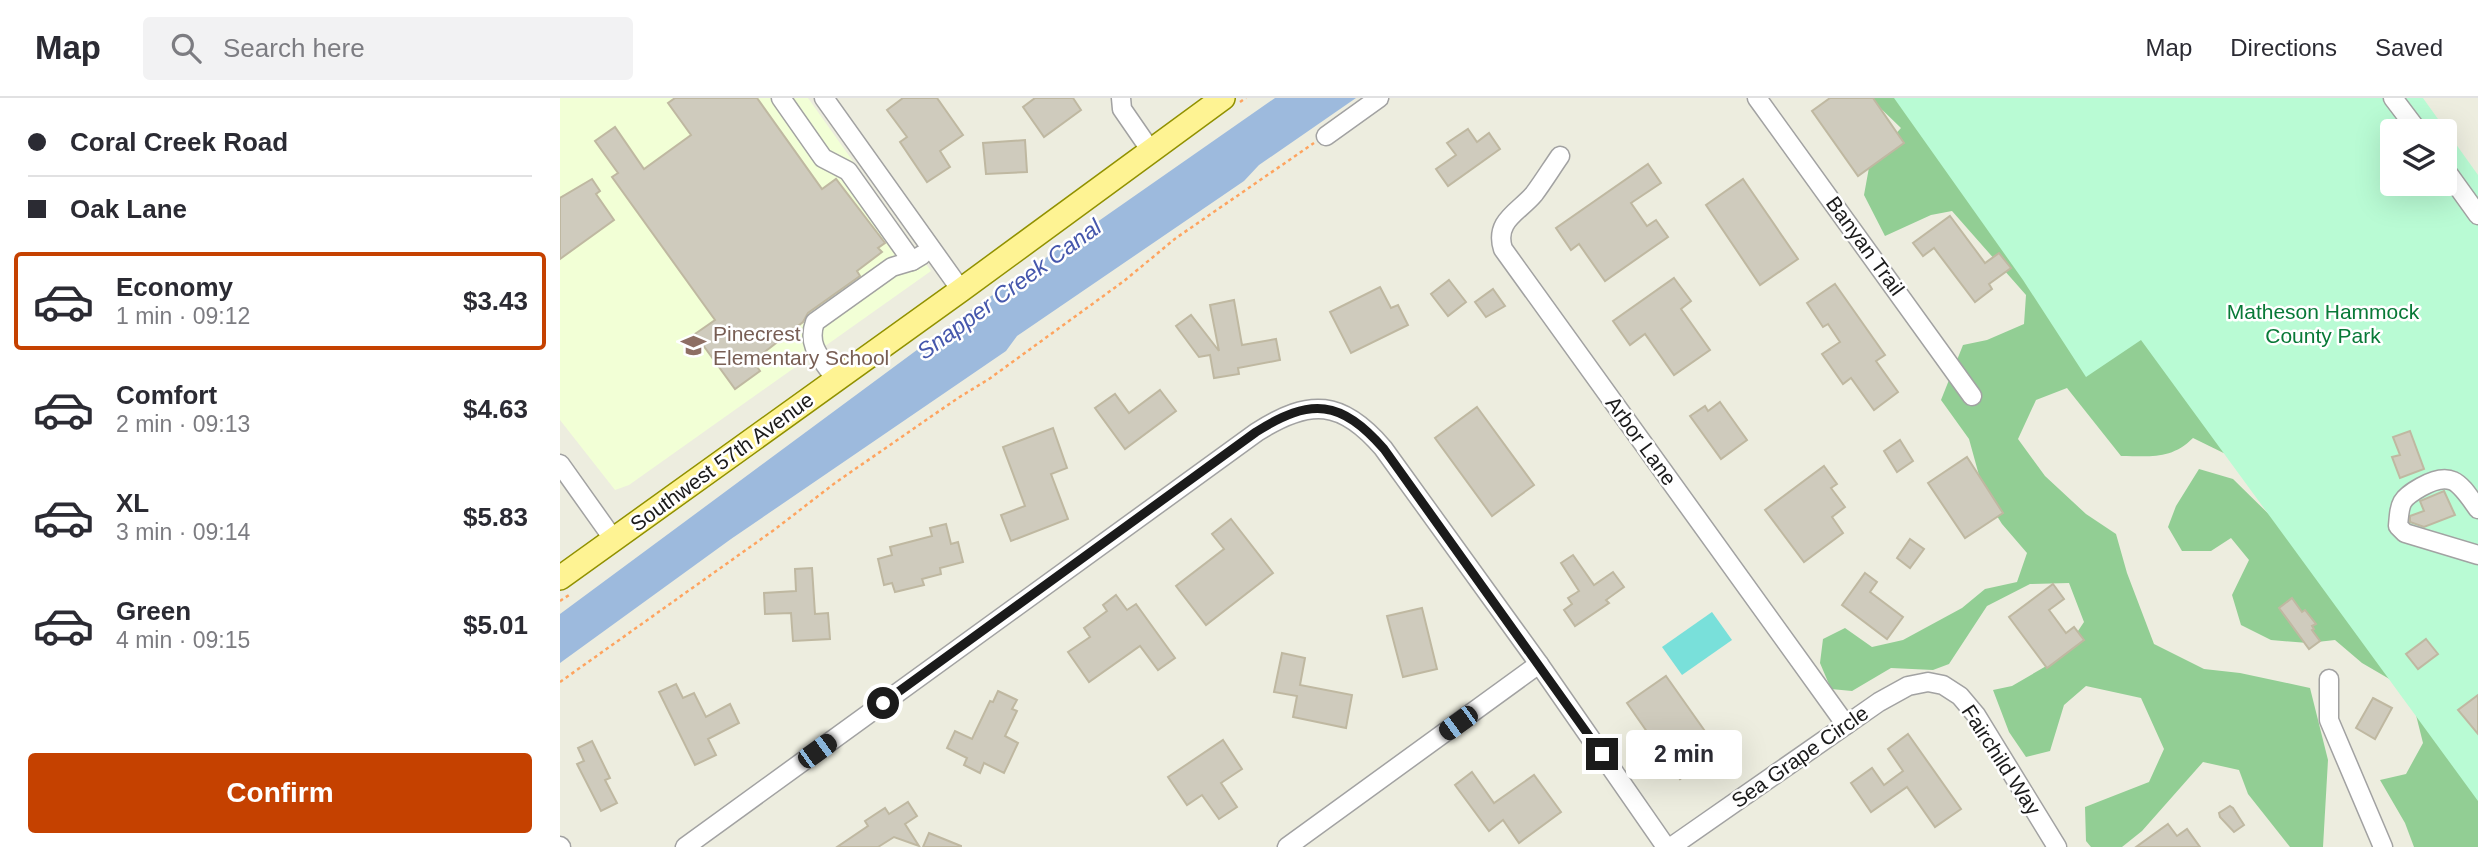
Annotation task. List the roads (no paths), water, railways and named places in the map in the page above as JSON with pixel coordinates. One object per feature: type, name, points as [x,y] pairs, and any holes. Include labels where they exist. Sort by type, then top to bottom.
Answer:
[{"type":"main road","name":"Southwest 57th Avenue","points":[[560,579],[1223,98]]},
{"type":"street","points":[[781,98],[823,158],[844,167],[912,261]]},
{"type":"street","points":[[824,98],[961,290]]},
{"type":"street","points":[[1106,98],[1110,104],[1121,103],[1151,151]]},
{"type":"street","points":[[1326,136],[1379,98]]},
{"type":"street","name":"Banyan Trail","points":[[1757,98],[1972,396]]},
{"type":"street","points":[[2393,98],[2409,119]]},
{"type":"street","name":"Arbor Lane","points":[[1560,156],[1534,194],[1513,212],[1505,223],[1501,236],[1503,249],[1846,725]]},
{"type":"street","points":[[2457,186],[2478,215]]},
{"type":"street","points":[[874,208],[893,195]]},
{"type":"street","points":[[836,380],[813,345],[811,333],[815,322],[892,267],[912,261],[931,248]]},
{"type":"street","points":[[685,847],[1256,432],[1297,412],[1329,408],[1349,417],[1373,436],[1384,449],[1668,847]]},
{"type":"street","points":[[560,464],[614,540]]},
{"type":"street","points":[[2478,509],[2462,487],[2453,481],[2436,478],[2405,496],[2400,502],[2398,526],[2405,533],[2478,555]]},
{"type":"street","points":[[1287,847],[1539,664]]},
{"type":"street","points":[[2329,679],[2329,720],[2383,847]]},
{"type":"street","name":"Sea Grape Circle","points":[[1668,847],[1899,690],[1917,683],[1936,683]]},
{"type":"street","name":"Fairchild Way","points":[[1936,683],[1951,690],[1972,709],[2057,847]]},
{"type":"water","name":"Snapper Creek Canal","points":[[1275,98],[1356,98],[1259,165],[1244,181],[1017,336],[1006,351],[731,539],[560,663],[560,614],[971,310]]},
{"type":"place","name":"Pinecrest Elementary School","points":[[693,346]]},
{"type":"park label","name":"Matheson Hammock County Park","points":[[2323,324]]}]
